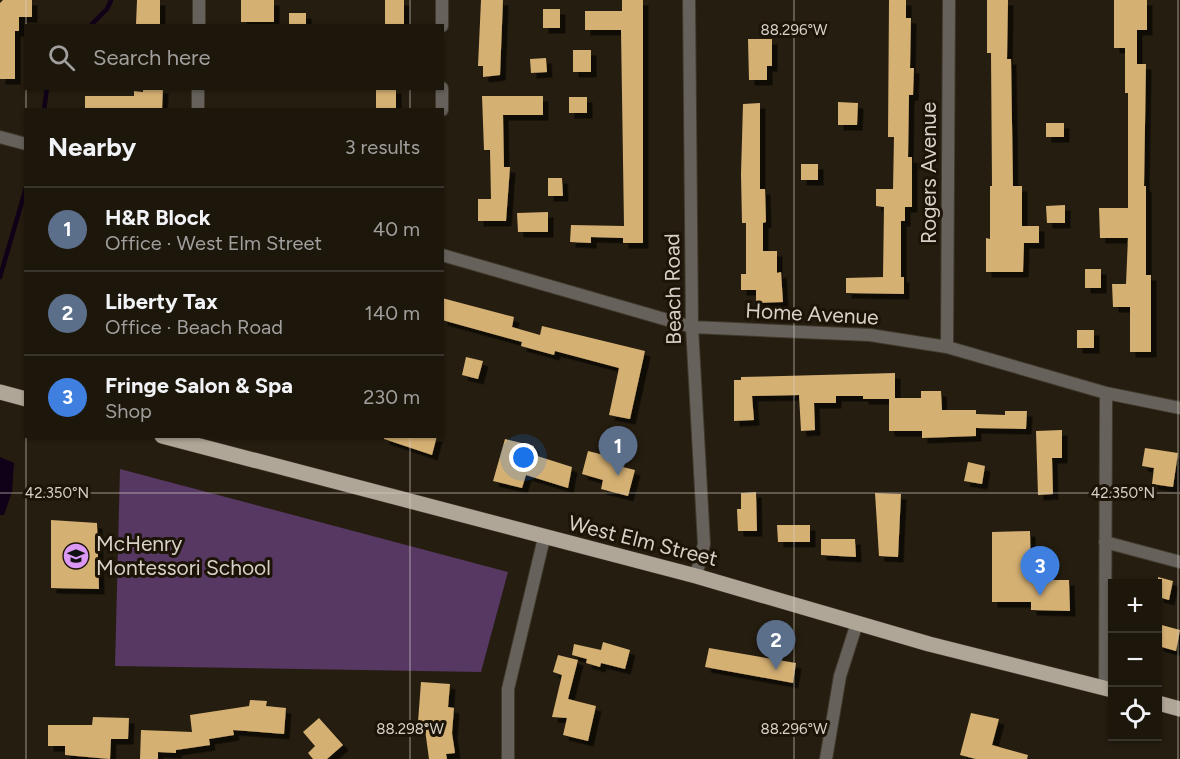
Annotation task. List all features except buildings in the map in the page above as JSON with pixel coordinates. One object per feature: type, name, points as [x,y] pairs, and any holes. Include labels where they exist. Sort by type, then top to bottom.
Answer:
[{"type":"main road","points":[[0,392],[24,398]]},
{"type":"main road","name":"West Elm Street","points":[[170,438],[696,576],[928,644],[1108,688]]},
{"type":"main road","points":[[1162,704],[1180,709]]},
{"type":"street","points":[[199,24],[200,0]]},
{"type":"street","points":[[442,0],[442,24]]},
{"type":"street","name":"Beach Road","points":[[689,0],[692,327],[704,544],[696,576]]},
{"type":"street","name":"Rogers Avenue","points":[[947,347],[949,0]]},
{"type":"street","points":[[198,90],[198,108]]},
{"type":"street","points":[[441,108],[442,90]]},
{"type":"street","points":[[0,137],[24,143]]},
{"type":"street","name":"Home Avenue","points":[[444,256],[692,327],[870,335],[947,347],[1106,393],[1180,408]]},
{"type":"street","points":[[1106,393],[1105,542],[1109,687]]},
{"type":"street","points":[[508,759],[508,689],[543,537]]},
{"type":"street","points":[[1105,542],[1180,562]]},
{"type":"street","points":[[826,759],[840,676],[856,623]]},
{"type":"shaded area","points":[[0,457],[14,463],[12,492],[4,515],[0,515]]},
{"type":"shaded area","points":[[120,469],[508,572],[481,672],[115,666]]},
{"type":"waterway","points":[[92,24],[107,9],[111,0]]},
{"type":"waterway","points":[[44,108],[47,90]]},
{"type":"waterway","points":[[0,277],[24,195]]},
{"type":"place","name":"H&R Block","points":[[618,476]]},
{"type":"place","name":"McHenry Montessori School","points":[[76,556]]},
{"type":"place","name":"Fringe Salon & Spa","points":[[1040,596]]},
{"type":"place","name":"Liberty Tax","points":[[776,670]]}]
